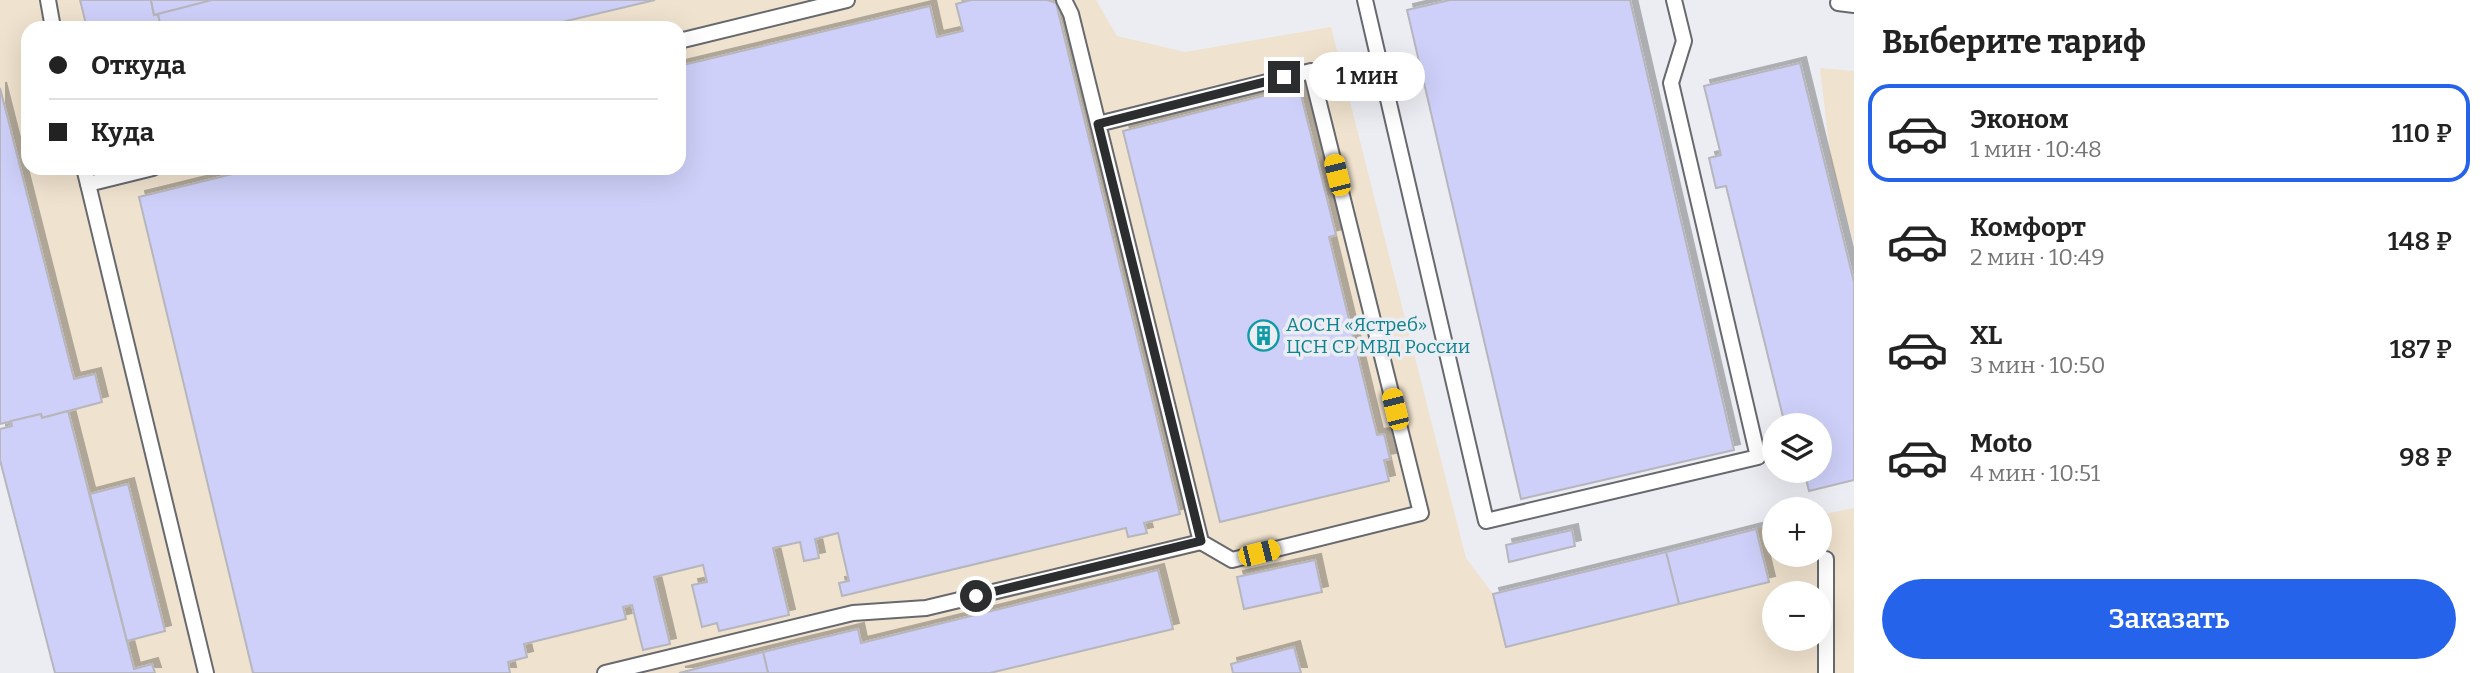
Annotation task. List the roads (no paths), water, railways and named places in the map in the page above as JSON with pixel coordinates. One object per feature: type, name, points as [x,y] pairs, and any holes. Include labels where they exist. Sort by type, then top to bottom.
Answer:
[{"type":"lane","points":[[48,0],[52,21]]},
{"type":"lane","points":[[686,39],[847,0]]},
{"type":"lane","points":[[1064,0],[1071,14],[1098,124],[1201,541],[1232,560],[1421,513],[1311,71],[1098,124]]},
{"type":"lane","points":[[1365,0],[1486,521],[1758,457],[1671,83],[1684,41],[1674,0]]},
{"type":"lane","points":[[1838,3],[1854,5]]},
{"type":"lane","points":[[86,175],[206,673]]},
{"type":"lane","points":[[88,184],[125,175]]},
{"type":"lane","points":[[605,673],[853,613],[926,608],[1201,541]]},
{"type":"lane","points":[[1826,567],[1826,673]]},
{"type":"place","name":"АОСН «Ястреб» ЦСН СР МВД России","points":[[1263,335]]}]
